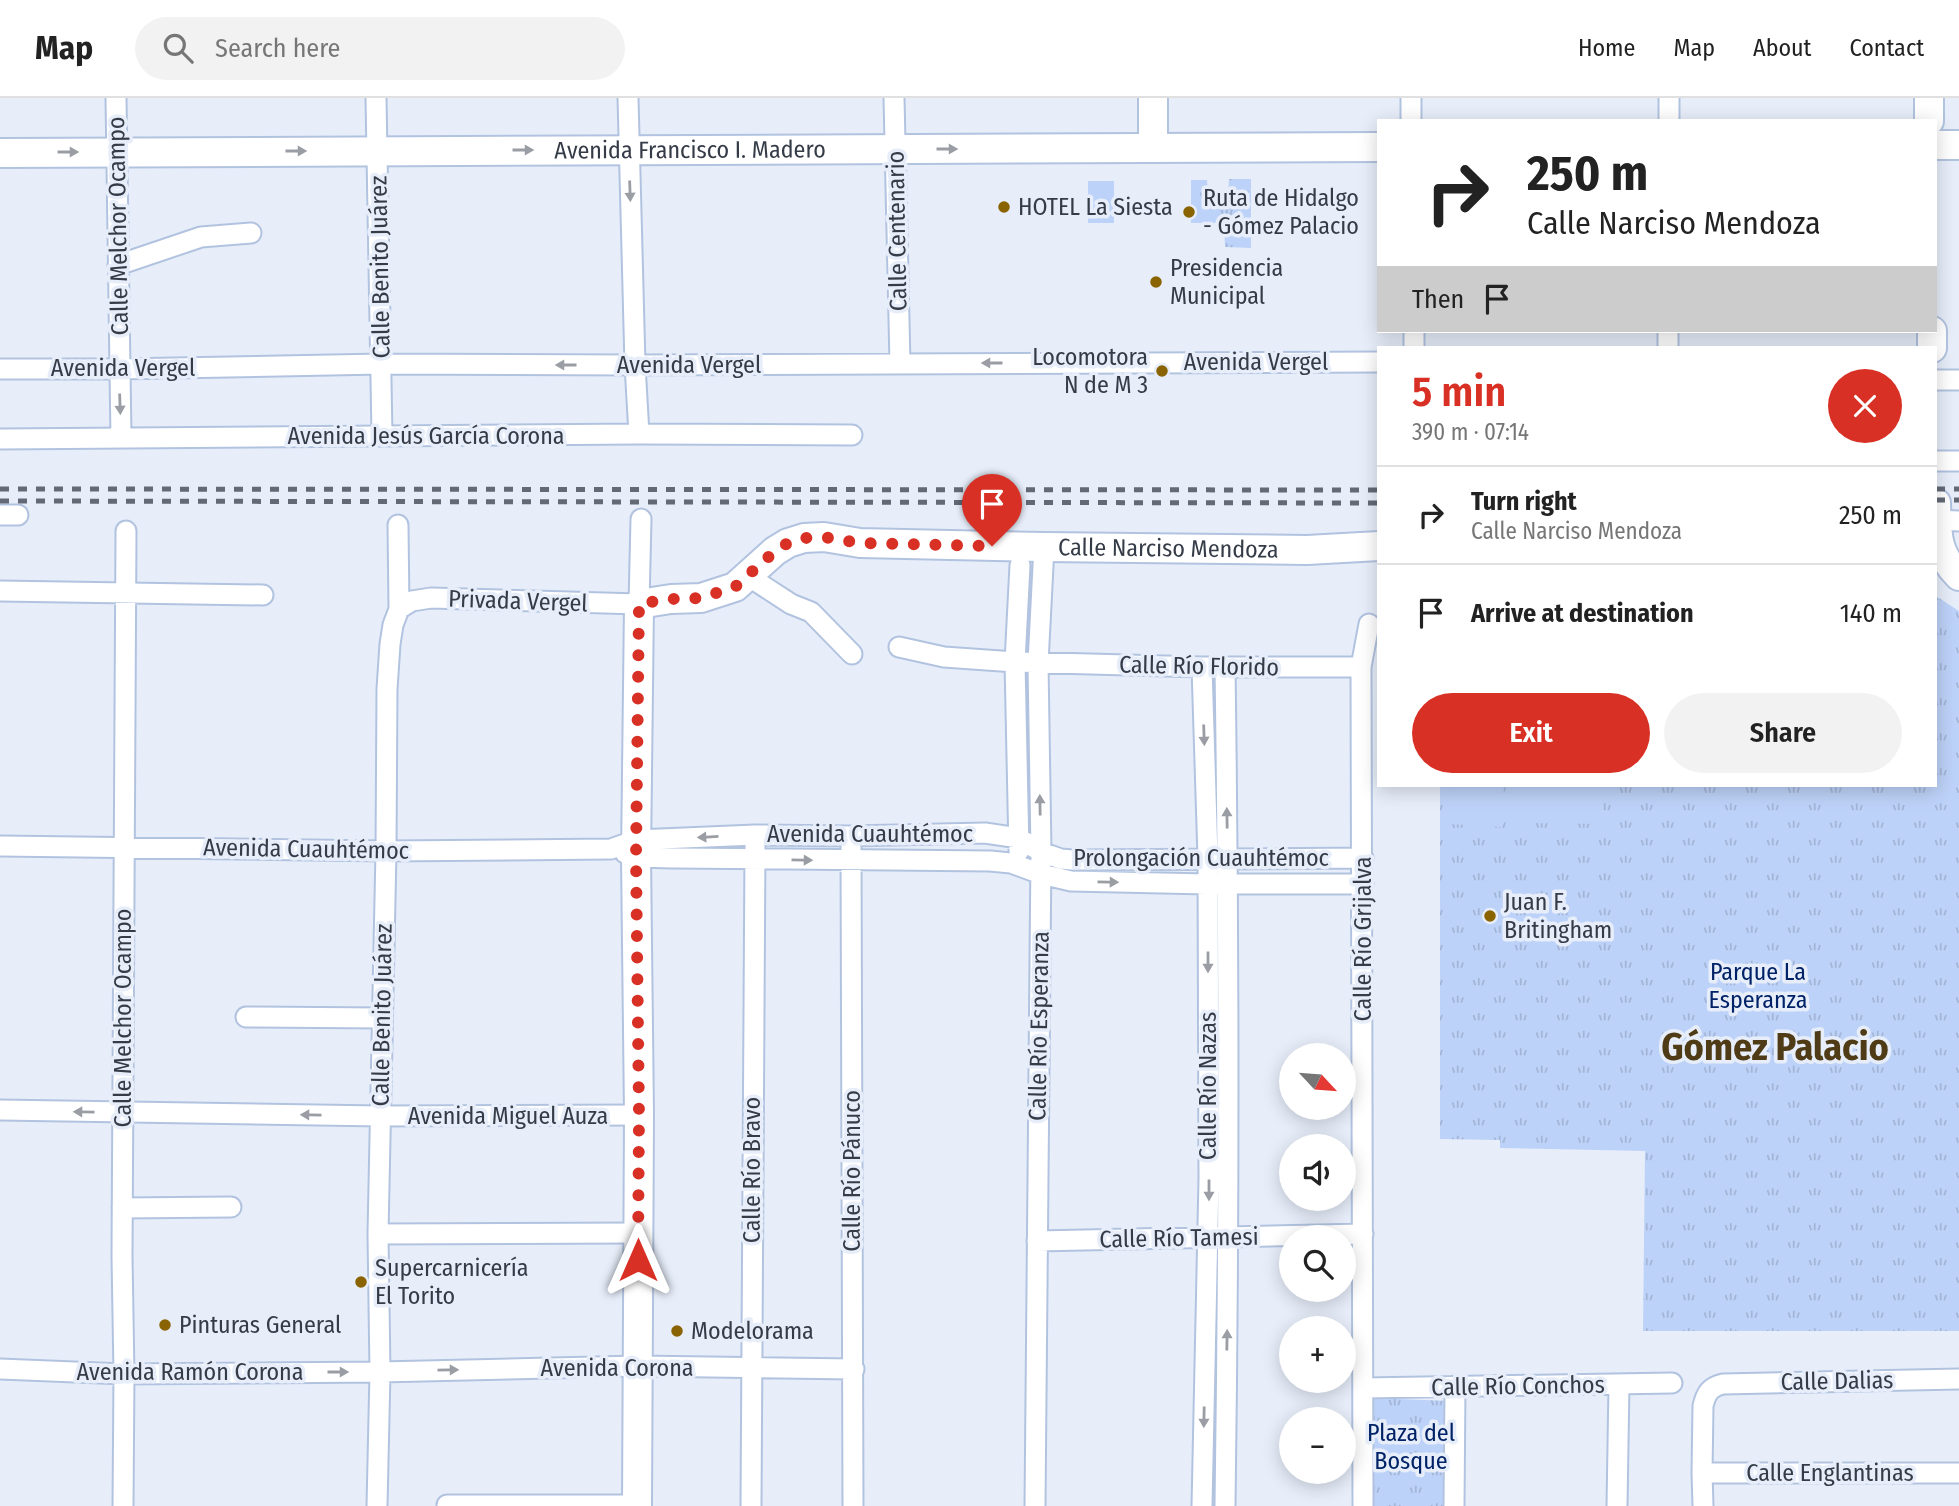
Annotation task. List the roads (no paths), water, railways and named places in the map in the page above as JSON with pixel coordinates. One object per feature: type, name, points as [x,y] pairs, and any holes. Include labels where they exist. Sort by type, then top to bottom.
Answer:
[{"type":"street","name":"Calle Melchor Ocampo","points":[[116,98],[121,438]]},
{"type":"street","name":"Calle Benito Juárez","points":[[376,98],[383,436]]},
{"type":"street","points":[[628,98],[639,434]]},
{"type":"street","name":"Calle Centenario","points":[[894,98],[900,364]]},
{"type":"street","points":[[1153,98],[1153,148]]},
{"type":"street","points":[[1411,98],[1411,119]]},
{"type":"street","points":[[1669,98],[1669,119]]},
{"type":"street","points":[[1929,98],[1929,119]]},
{"type":"street","points":[[1937,145],[1959,145]]},
{"type":"street","name":"Avenida Francisco I. Madero","points":[[0,153],[1377,147]]},
{"type":"street","points":[[118,265],[201,237],[251,233]]},
{"type":"street","name":"Avenida Vergel","points":[[0,369],[382,364],[1377,362]]},
{"type":"street","points":[[1937,380],[1959,380]]},
{"type":"street","name":"Avenida Jesús García Corona","points":[[0,439],[852,435]]},
{"type":"street","points":[[1937,461],[1959,461]]},
{"type":"street","points":[[447,1505],[637,1505],[639,1115],[628,849],[641,519]]},
{"type":"street","points":[[1937,520],[1959,521]]},
{"type":"street","name":"Calle Benito Juárez","points":[[377,1506],[380,1372],[378,1234],[387,689],[390,644],[399,609],[398,525]]},
{"type":"street","points":[[1937,528],[1944,559],[1959,576]]},
{"type":"street","name":"Calle Melchor Ocampo","points":[[123,1506],[126,531]]},
{"type":"street","name":"Calle Narciso Mendoza","points":[[639,604],[701,598],[735,587],[775,551],[804,538],[824,537],[860,543],[1044,547],[1307,550],[1377,546]]},
{"type":"street","name":"Calle Río Esperanza","points":[[1035,1506],[1041,874],[1038,663],[1044,547]]},
{"type":"street","points":[[1019,866],[1015,662],[1020,565]]},
{"type":"street","points":[[748,576],[791,604],[811,612],[852,654]]},
{"type":"street","points":[[1937,577],[1959,587]]},
{"type":"street","points":[[0,591],[263,595]]},
{"type":"street","name":"Privada Vergel","points":[[399,609],[412,601],[431,598],[639,604]]},
{"type":"street","name":"Calle Río Grijalva","points":[[1363,1506],[1361,667],[1369,624]]},
{"type":"street","name":"Calle Río Florido","points":[[899,647],[944,657],[1038,663],[1361,667]]},
{"type":"street","name":"Calle Río Nazas","points":[[1202,667],[1218,859],[1228,884],[1229,1237],[1225,1506]]},
{"type":"street","name":"Calle Río Nazas","points":[[1202,1506],[1209,1237],[1207,884],[1218,859],[1225,667]]},
{"type":"street","name":"Avenida Cuauhtémoc","points":[[628,849],[755,835],[985,833],[1019,838],[1041,852]]},
{"type":"street","name":"Calle Río Bravo","points":[[751,1506],[755,835]]},
{"type":"street","name":"Calle Río Pánuco","points":[[851,836],[853,1506]]},
{"type":"street","name":"Avenida Cuauhtémoc","points":[[0,846],[386,851],[628,849],[755,859],[990,861],[1019,866],[1041,874]]},
{"type":"street","name":"Prolongación Cuauhtémoc","points":[[1041,852],[1072,860],[1363,858]]},
{"type":"street","name":"Prolongación Cuauhtémoc","points":[[1041,874],[1071,881],[1363,884]]},
{"type":"street","points":[[246,1017],[382,1018]]},
{"type":"street","name":"Avenida Miguel Auza","points":[[0,1110],[380,1116],[639,1115]]},
{"type":"street","points":[[122,1208],[231,1207]]},
{"type":"street","points":[[378,1234],[638,1233]]},
{"type":"street","name":"Calle Río Tamesi","points":[[1037,1241],[1363,1234]]},
{"type":"street","name":"Avenida Corona","points":[[380,1372],[638,1366],[853,1369]]},
{"type":"street","name":"Avenida Ramón Corona","points":[[0,1369],[124,1374],[380,1372]]},
{"type":"street","name":"Calle Dalias","points":[[1702,1473],[1703,1406],[1705,1396],[1715,1386],[1959,1379]]},
{"type":"street","name":"Calle Río Conchos","points":[[1364,1388],[1672,1383]]},
{"type":"street","points":[[1617,1506],[1619,1384]]},
{"type":"street","points":[[1454,1506],[1455,1386]]},
{"type":"street","points":[[1702,1473],[1703,1506]]},
{"type":"street","name":"Calle Englantinas","points":[[1702,1473],[1959,1473]]},
{"type":"railway","points":[[0,489],[1377,490]]},
{"type":"railway","points":[[1937,489],[1959,489]]},
{"type":"railway","points":[[1937,500],[1959,500]]},
{"type":"railway","points":[[0,501],[1377,503]]},
{"type":"place","name":"HOTEL La Siesta","points":[[1004,207]]},
{"type":"place","name":"Ruta de Hidalgo - Gómez Palacio","points":[[1189,212]]},
{"type":"place","name":"Presidencia Municipal","points":[[1156,282]]},
{"type":"place","name":"Locomotora N de M 3","points":[[1162,371]]},
{"type":"place","name":"Juan F. Britingham","points":[[1490,916]]},
{"type":"place","name":"Supercarnicería El Torito","points":[[361,1282]]},
{"type":"place","name":"Pinturas General","points":[[165,1325]]},
{"type":"place","name":"Modelorama","points":[[677,1331]]},
{"type":"district","name":"Gómez Palacio","points":[[1775,1047]]},
{"type":"park label","name":"Parque La Esperanza","points":[[1758,986]]},
{"type":"park label","name":"Plaza del Bosque","points":[[1411,1447]]}]
